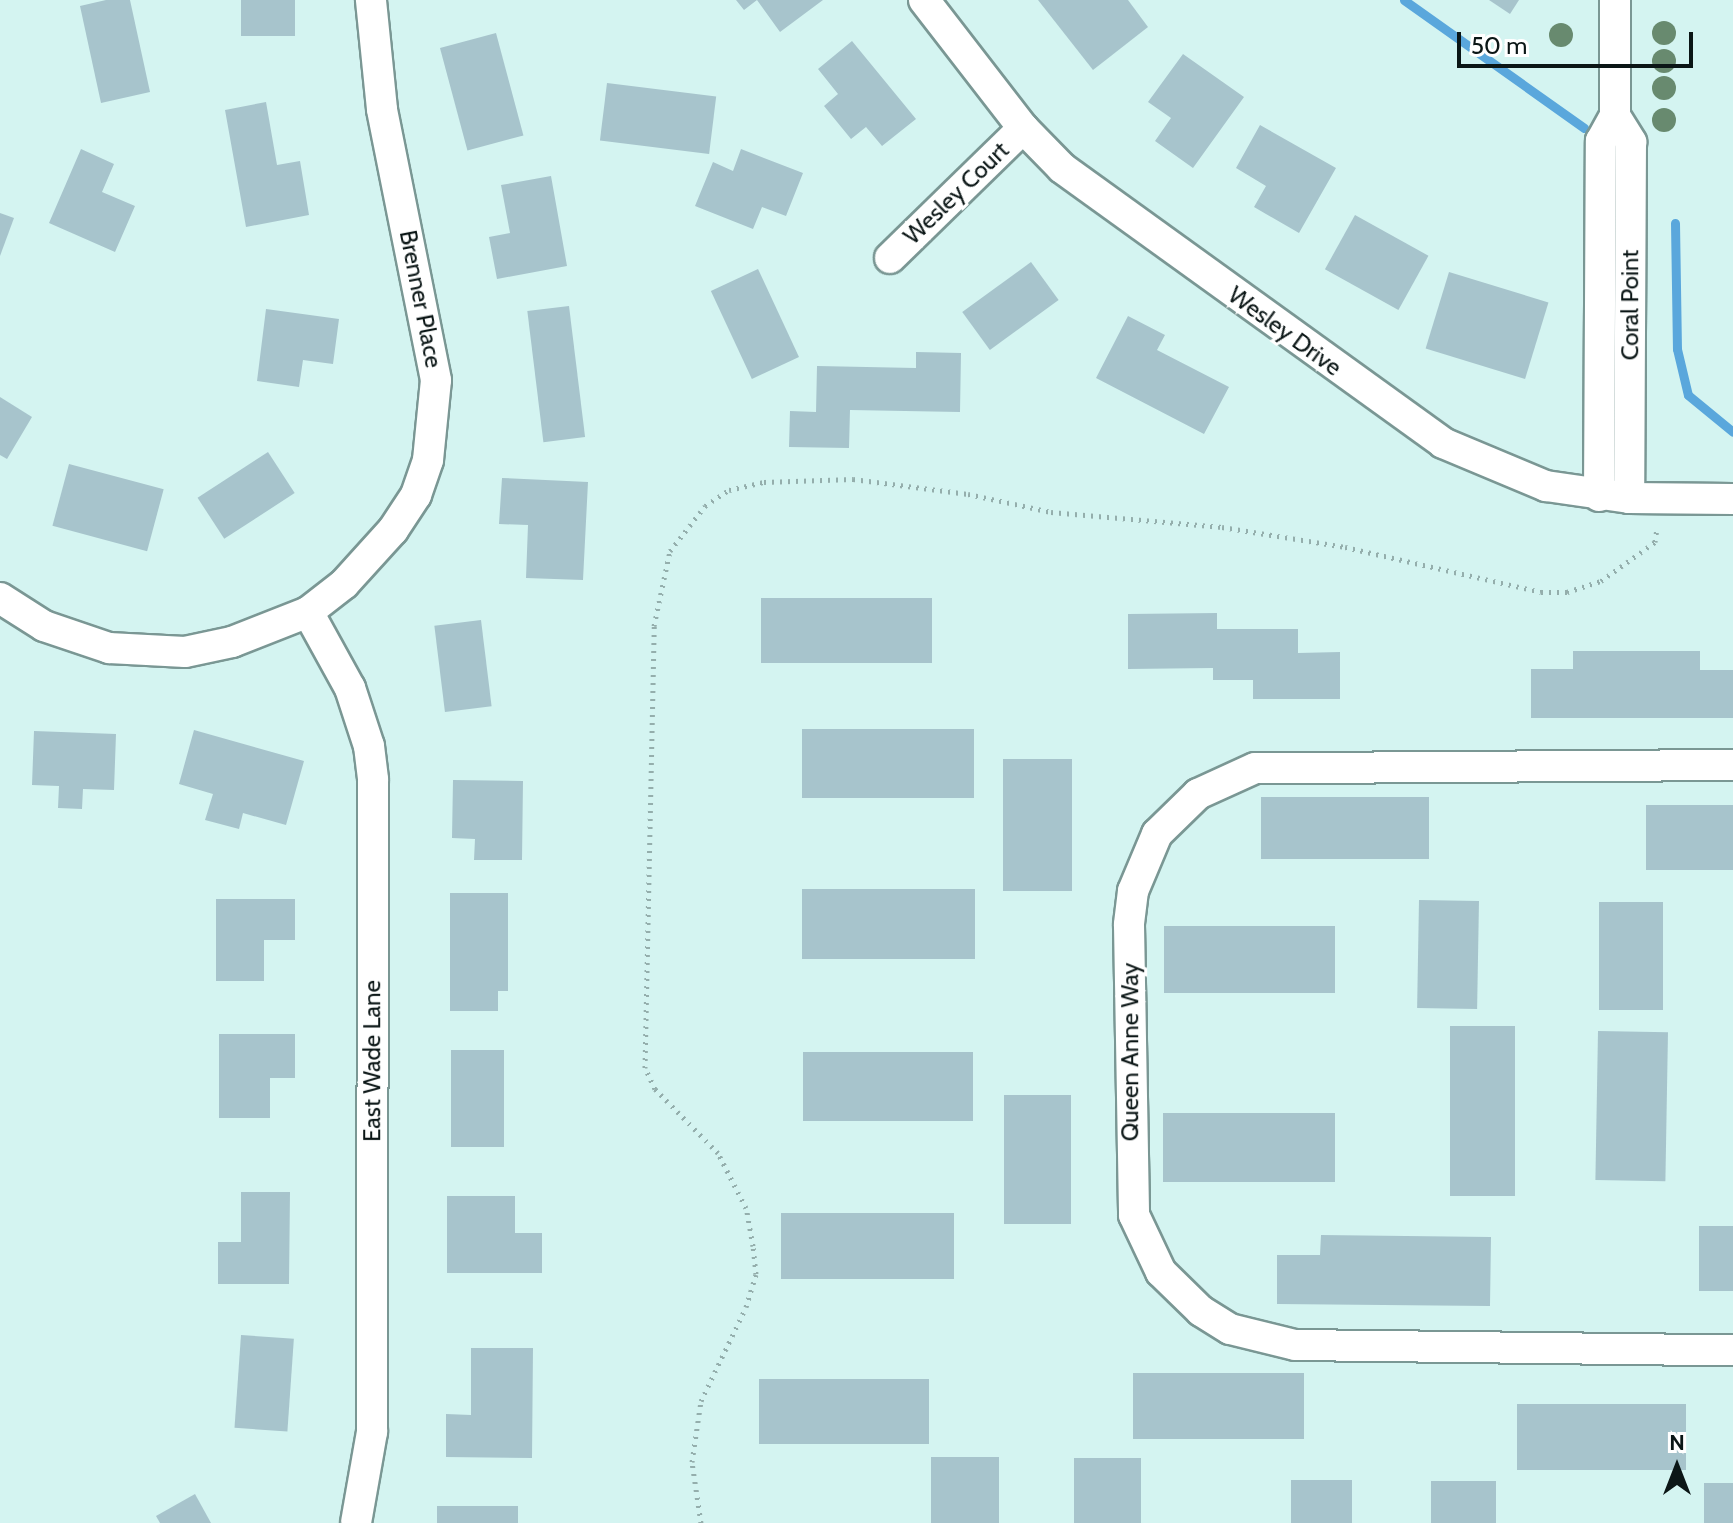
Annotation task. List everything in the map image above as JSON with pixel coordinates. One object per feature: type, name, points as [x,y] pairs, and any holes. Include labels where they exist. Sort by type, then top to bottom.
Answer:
[{"type":"street","name":"Brenner Place","points":[[0,598],[74,639],[150,652],[232,642],[308,612],[344,584],[408,507],[428,460],[436,380],[430,330],[382,109],[371,0]]},
{"type":"street","name":"Wesley Drive","points":[[924,0],[1023,128],[1102,200],[1443,443],[1494,469],[1614,497],[1733,499]]},
{"type":"street","name":"Coral Point","points":[[1614,497],[1601,141],[1615,116],[1615,0]]},
{"type":"street","name":"Wesley Court","points":[[890,258],[1023,128]]},
{"type":"street","name":"East Wade Lane","points":[[308,612],[350,688],[369,746],[373,780],[372,1432],[356,1523]]},
{"type":"street","name":"Queen Anne Way","points":[[1733,765],[1255,768],[1198,794],[1157,834],[1133,891],[1129,925],[1134,1215],[1161,1272],[1201,1311],[1230,1329],[1295,1345],[1733,1350]]},
{"type":"path","points":[[701,1523],[692,1462],[701,1401],[746,1307],[756,1274],[753,1246],[746,1208],[718,1153],[655,1089],[645,1068],[654,626],[670,551],[705,506],[729,490],[764,482],[853,479],[968,494],[1051,512],[1206,526],[1345,547],[1541,592],[1567,592],[1601,581],[1655,542],[1657,528]]},
{"type":"building","points":[[106,0],[130,0],[150,92],[101,103],[80,6]]},
{"type":"building","points":[[241,0],[295,0],[295,36],[241,36]]},
{"type":"building","points":[[736,0],[757,0],[744,10]]},
{"type":"building","points":[[757,0],[823,0],[780,32]]},
{"type":"building","points":[[1038,0],[1128,0],[1148,27],[1093,70]]},
{"type":"building","points":[[1489,0],[1519,0],[1510,14]]},
{"type":"building","points":[[496,33],[523,135],[467,150],[440,48]]},
{"type":"building","points":[[852,41],[916,119],[882,146],[866,127],[851,139],[824,106],[838,94],[818,69]]},
{"type":"building","points":[[1183,54],[1244,97],[1193,168],[1155,141],[1171,118],[1148,102]]},
{"type":"building","points":[[607,83],[716,96],[709,154],[600,141]]},
{"type":"building","points":[[266,102],[277,165],[300,161],[309,215],[246,227],[225,110]]},
{"type":"building","points":[[1260,125],[1336,168],[1299,233],[1254,207],[1266,186],[1236,168]]},
{"type":"building","points":[[81,149],[114,164],[102,192],[135,206],[115,252],[49,223]]},
{"type":"building","points":[[741,149],[803,173],[786,216],[762,207],[753,229],[695,206],[713,162],[733,171]]},
{"type":"building","points":[[551,176],[567,266],[497,279],[489,237],[510,233],[501,185]]},
{"type":"building","points":[[0,213],[14,218],[0,256]]},
{"type":"building","points":[[1355,215],[1428,256],[1398,310],[1325,269]]},
{"type":"building","points":[[1031,262],[1059,300],[990,350],[962,312]]},
{"type":"building","points":[[758,269],[799,357],[752,379],[711,291]]},
{"type":"building","points":[[1449,272],[1548,302],[1525,379],[1426,349]]},
{"type":"building","points":[[569,306],[585,437],[543,442],[527,311]]},
{"type":"building","points":[[266,309],[339,319],[333,364],[303,360],[299,387],[257,381]]},
{"type":"building","points":[[1128,316],[1165,335],[1157,350],[1229,387],[1204,434],[1096,378]]},
{"type":"building","points":[[916,352],[961,353],[960,412],[850,410],[849,448],[789,447],[790,411],[816,412],[817,366],[916,368]]},
{"type":"building","points":[[0,397],[32,417],[7,459],[0,455]]},
{"type":"building","points":[[268,452],[295,493],[224,539],[198,498]]},
{"type":"building","points":[[69,464],[164,489],[147,551],[52,526]]},
{"type":"building","points":[[502,478],[588,482],[583,580],[526,578],[528,525],[499,524]]},
{"type":"building","points":[[761,598],[932,598],[932,663],[761,663]]},
{"type":"building","points":[[1217,613],[1217,629],[1298,629],[1298,653],[1340,652],[1340,699],[1253,699],[1253,680],[1213,680],[1213,668],[1128,669],[1128,614]]},
{"type":"building","points":[[481,620],[492,706],[445,712],[434,626]]},
{"type":"building","points":[[1573,651],[1700,651],[1700,670],[1733,670],[1733,718],[1531,718],[1531,669],[1573,669]]},
{"type":"building","points":[[802,729],[974,729],[974,798],[802,798]]},
{"type":"building","points":[[194,730],[304,761],[286,825],[243,813],[239,829],[205,820],[213,794],[179,784]]},
{"type":"building","points":[[34,731],[116,734],[114,790],[83,789],[82,809],[58,808],[59,786],[32,785]]},
{"type":"building","points":[[1003,759],[1072,759],[1072,891],[1003,891]]},
{"type":"building","points":[[453,780],[523,781],[522,860],[474,860],[475,839],[452,838]]},
{"type":"building","points":[[1261,797],[1429,797],[1429,859],[1261,859]]},
{"type":"building","points":[[1646,805],[1733,805],[1733,870],[1646,870]]},
{"type":"building","points":[[802,889],[975,889],[975,959],[802,959]]},
{"type":"building","points":[[450,893],[508,893],[508,991],[498,991],[498,1011],[450,1011]]},
{"type":"building","points":[[216,899],[295,899],[295,940],[264,940],[264,981],[216,981]]},
{"type":"building","points":[[1419,900],[1479,901],[1477,1009],[1417,1008]]},
{"type":"building","points":[[1599,902],[1663,902],[1663,1010],[1599,1010]]},
{"type":"building","points":[[1164,926],[1335,926],[1335,993],[1164,993]]},
{"type":"building","points":[[1450,1026],[1515,1026],[1515,1196],[1450,1196]]},
{"type":"building","points":[[1598,1031],[1668,1032],[1665,1181],[1595,1180]]},
{"type":"building","points":[[219,1034],[295,1034],[295,1078],[270,1078],[270,1118],[219,1118]]},
{"type":"building","points":[[451,1050],[504,1050],[504,1147],[451,1147]]},
{"type":"building","points":[[803,1052],[973,1052],[973,1121],[803,1121]]},
{"type":"building","points":[[1004,1095],[1071,1095],[1071,1224],[1004,1224]]},
{"type":"building","points":[[1163,1113],[1335,1113],[1335,1182],[1163,1182]]},
{"type":"building","points":[[241,1192],[290,1192],[289,1284],[218,1284],[218,1242],[241,1242]]},
{"type":"building","points":[[447,1196],[515,1196],[515,1233],[542,1233],[542,1273],[447,1273]]},
{"type":"building","points":[[781,1213],[954,1213],[954,1279],[781,1279]]},
{"type":"building","points":[[1699,1226],[1733,1226],[1733,1291],[1699,1291]]},
{"type":"building","points":[[1321,1235],[1491,1237],[1490,1306],[1277,1304],[1277,1255],[1320,1255]]},
{"type":"building","points":[[241,1335],[294,1339],[287,1431],[235,1428]]},
{"type":"building","points":[[471,1348],[533,1348],[532,1458],[446,1457],[446,1414],[471,1415]]},
{"type":"building","points":[[1133,1373],[1304,1373],[1304,1439],[1133,1439]]},
{"type":"building","points":[[759,1379],[929,1379],[929,1444],[759,1444]]},
{"type":"building","points":[[1517,1404],[1686,1404],[1686,1470],[1517,1470]]},
{"type":"building","points":[[931,1457],[999,1457],[999,1523],[931,1523]]},
{"type":"building","points":[[1074,1458],[1141,1458],[1141,1523],[1074,1523]]},
{"type":"building","points":[[1291,1480],[1352,1480],[1352,1523],[1291,1523]]},
{"type":"building","points":[[1431,1481],[1496,1481],[1496,1523],[1431,1523]]},
{"type":"building","points":[[1704,1483],[1733,1483],[1733,1523],[1704,1523]]},
{"type":"building","points":[[195,1494],[211,1523],[160,1523],[156,1516]]},
{"type":"building","points":[[437,1506],[518,1506],[518,1523],[437,1523]]},
{"type":"waterway","points":[[1404,0],[1584,128]]},
{"type":"waterway","points":[[1675,223],[1677,349],[1688,395],[1733,432]]}]
